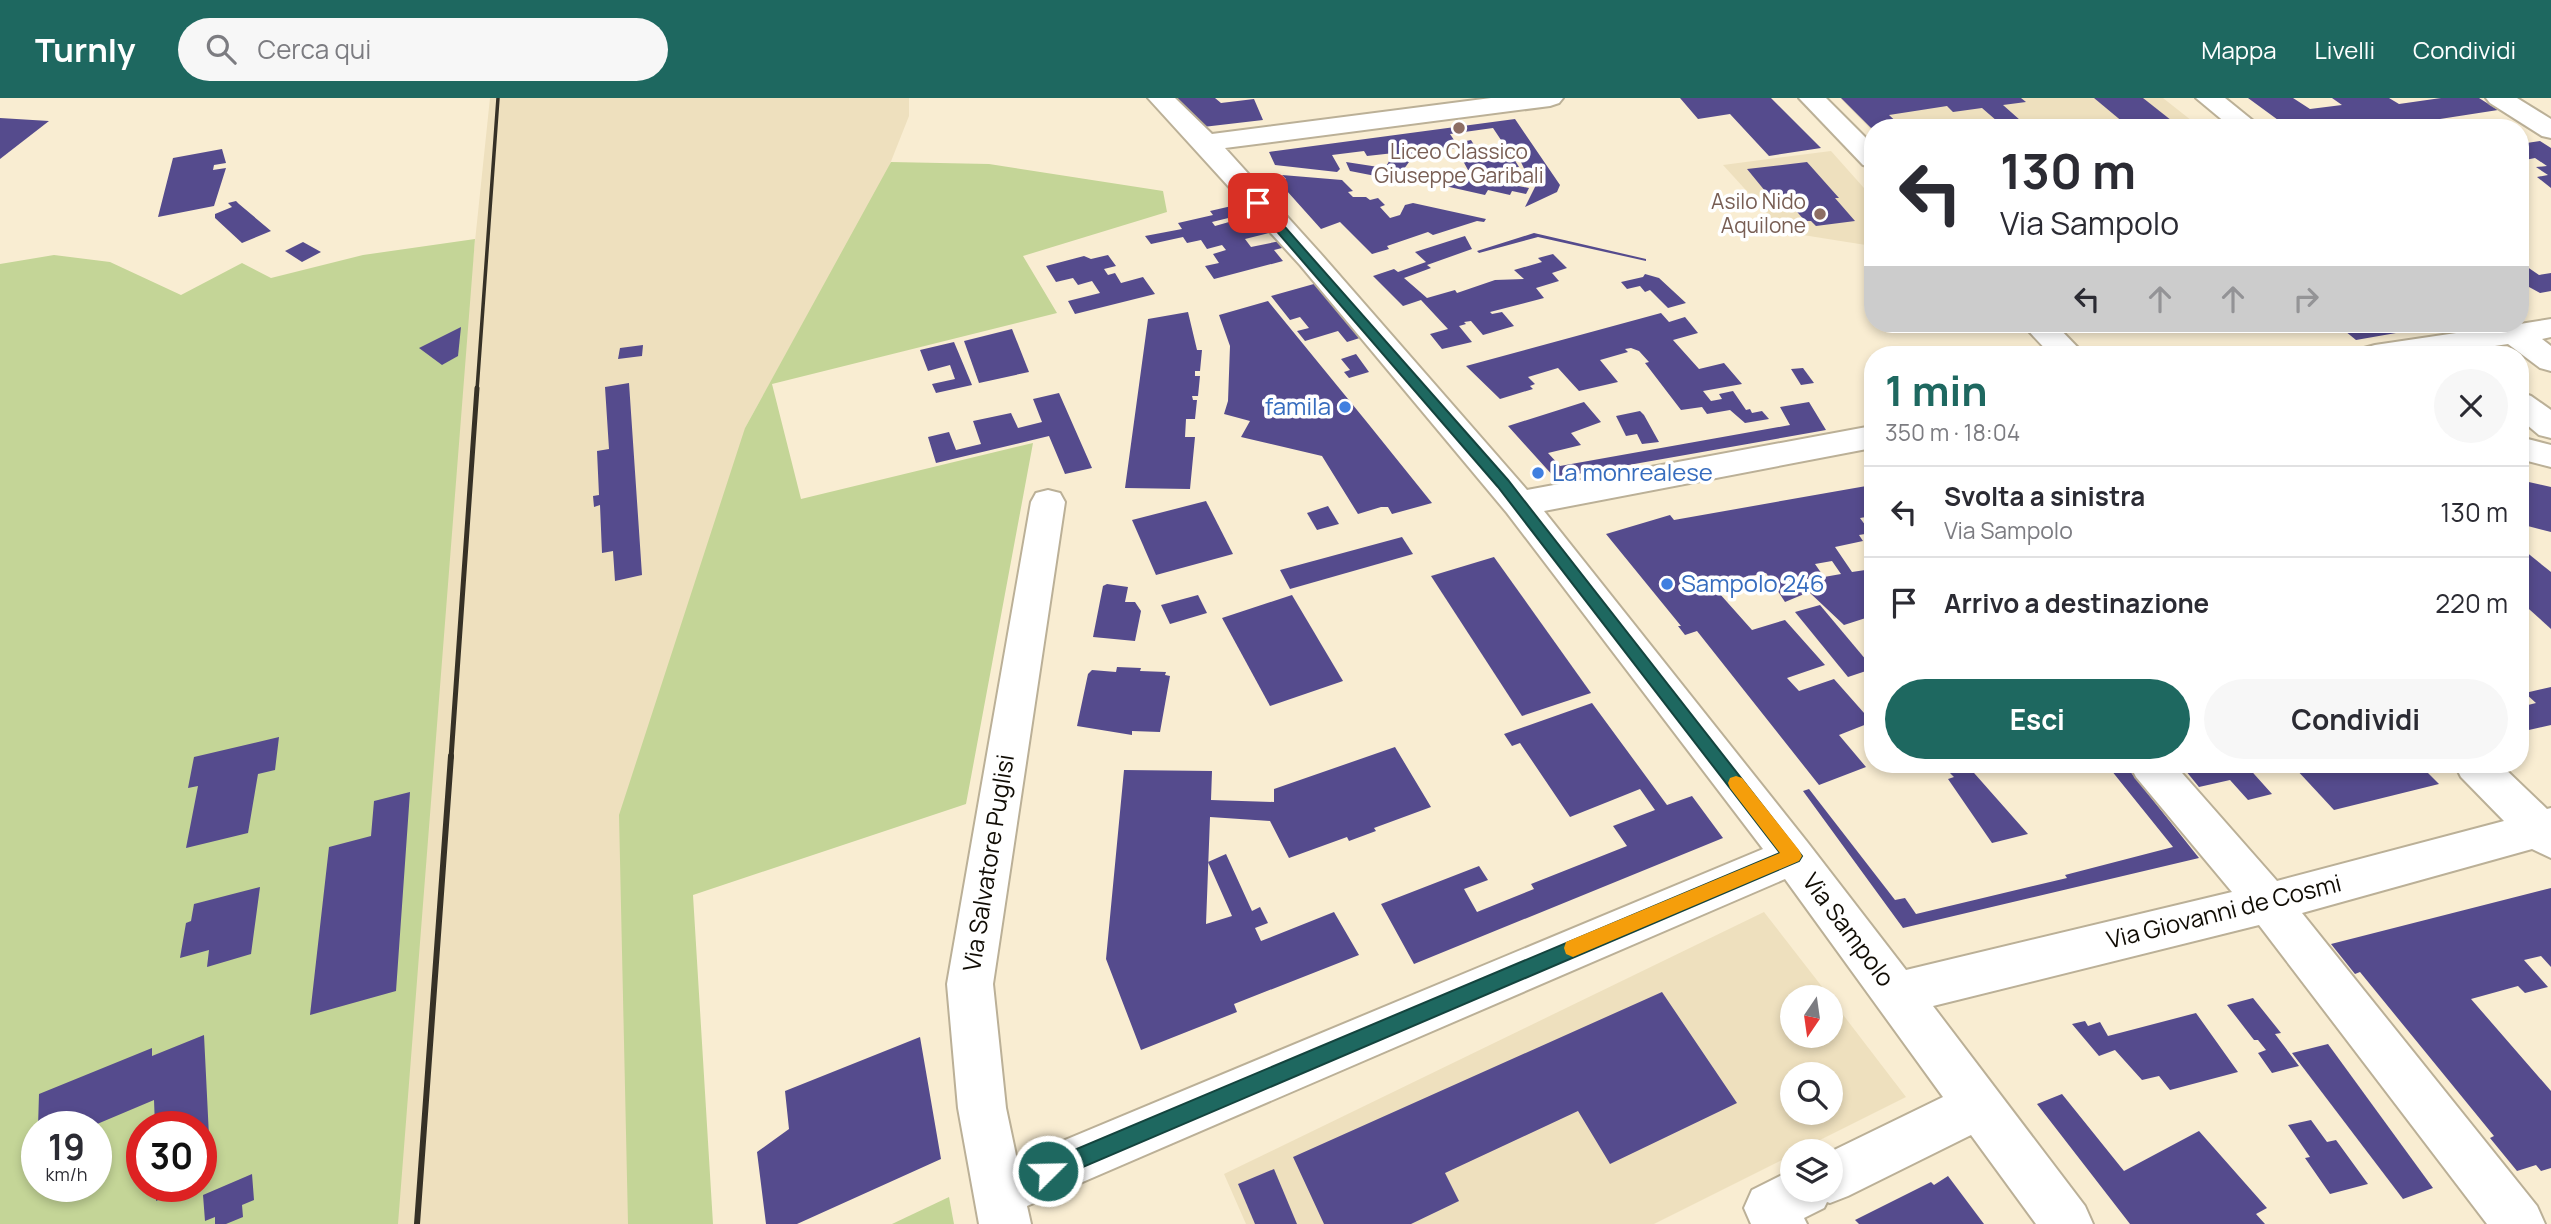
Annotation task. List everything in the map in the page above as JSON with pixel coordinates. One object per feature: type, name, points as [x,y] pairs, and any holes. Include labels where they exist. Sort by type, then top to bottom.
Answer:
[{"type":"street","name":"Via Sampolo","points":[[1161,98],[1206,143],[1519,504],[1785,858],[1896,994],[2067,1224]]},
{"type":"street","points":[[1812,98],[1864,151]]},
{"type":"street","points":[[2197,98],[2226,119]]},
{"type":"street","points":[[2209,98],[2237,119]]},
{"type":"street","points":[[2499,98],[2546,127]]},
{"type":"street","points":[[1206,143],[1540,99]]},
{"type":"street","points":[[2046,333],[2060,346]]},
{"type":"street","points":[[2468,346],[2523,333]]},
{"type":"street","points":[[2528,333],[2551,361]]},
{"type":"street","points":[[1519,504],[1864,439]]},
{"type":"street","points":[[2529,450],[2551,456]]},
{"type":"street","name":"Via Salvatore Puglisi","points":[[1001,1208],[982,1108],[970,984],[1048,502]]},
{"type":"street","points":[[2157,773],[2268,903],[2519,1224]]},
{"type":"street","points":[[2484,773],[2547,831]]},
{"type":"street","name":"Via Giovanni de Cosmi","points":[[1896,994],[2547,831]]},
{"type":"street","points":[[1001,1208],[1785,858]]},
{"type":"street","points":[[1843,1172],[1977,1106]]},
{"type":"street","points":[[1781,1224],[1770,1208],[1782,1202]]},
{"type":"shaded area","points":[[490,98],[909,98],[909,116],[886,174],[745,428],[629,1224],[395,1224],[461,375]]},
{"type":"shaded area","points":[[1840,98],[2163,98],[2190,119],[1864,119],[1864,123]]},
{"type":"shaded area","name":"Asilo Nido Aquilone","points":[[1831,151],[1864,188],[1864,245],[1784,232],[1723,165]]},
{"type":"shaded area","points":[[1764,912],[1821,985],[1780,985],[1780,1048],[1843,1048],[1843,1015],[1906,1097],[1822,1139],[1780,1139],[1780,1161],[1654,1224],[1246,1224],[1224,1174]]},
{"type":"green space","points":[[891,162],[989,164],[1163,191],[1167,212],[1023,256],[1057,313],[772,384],[801,499],[1033,443],[966,804],[693,895],[713,1224],[628,1224],[619,815],[745,428]]},
{"type":"green space","points":[[475,239],[398,1224],[0,1224],[0,264],[54,255],[110,262],[181,295],[242,263],[271,278],[363,255]]},
{"type":"green space","points":[[949,1197],[954,1224],[892,1224]]},
{"type":"building","points":[[1176,98],[1215,98],[1221,103],[1254,99],[1263,120],[1203,127]]},
{"type":"building","points":[[1680,98],[1771,98],[1821,148],[1769,156],[1730,114],[1698,119]]},
{"type":"building","points":[[1841,98],[2021,98],[2026,102],[2003,105],[2019,119],[1995,119],[1982,108],[1953,112],[1947,106],[1889,115],[1893,119],[1864,121]]},
{"type":"building","points":[[2094,98],[2143,98],[2170,119],[2119,119]]},
{"type":"building","points":[[2248,98],[2293,98],[2310,109],[2342,105],[2332,98],[2389,98],[2399,104],[2441,98],[2479,98],[2498,110],[2440,119],[2277,119]]},
{"type":"building","points":[[0,118],[49,121],[0,159]]},
{"type":"building","points":[[1515,119],[1560,185],[1557,192],[1525,207],[1536,185],[1531,183],[1519,158],[1513,158],[1493,128],[1450,134],[1456,143],[1471,140],[1482,158],[1500,161],[1514,159],[1519,167],[1479,173],[1476,169],[1468,170],[1456,148],[1446,149],[1447,153],[1409,162],[1396,180],[1350,171],[1346,162],[1385,168],[1394,153],[1367,156],[1364,151],[1332,155],[1340,169],[1337,172],[1275,165],[1269,152]]},
{"type":"building","points":[[2540,141],[2551,148],[2551,188],[2537,177],[2548,175],[2536,167],[2547,166],[2535,158],[2529,159],[2529,143]]},
{"type":"building","points":[[222,149],[226,163],[214,165],[213,170],[226,168],[214,206],[158,217],[173,158]]},
{"type":"building","points":[[1807,162],[1839,198],[1835,198],[1855,221],[1816,226],[1811,221],[1805,221],[1792,206],[1779,208],[1747,169]]},
{"type":"building","points":[[1282,175],[1342,180],[1353,191],[1348,192],[1353,197],[1366,197],[1370,200],[1378,198],[1385,205],[1380,207],[1390,218],[1400,215],[1405,205],[1413,203],[1486,219],[1484,222],[1477,221],[1433,235],[1428,232],[1372,254],[1340,222],[1321,229],[1278,181],[1286,179]]},
{"type":"building","points":[[1451,176],[1471,180],[1473,177],[1529,188],[1526,194],[1512,191],[1510,195],[1488,190],[1485,195],[1445,186]]},
{"type":"building","points":[[236,201],[271,231],[242,243],[215,218],[215,214],[232,207],[228,203]]},
{"type":"building","points":[[1249,202],[1257,211],[1212,222],[1215,226],[1236,220],[1242,228],[1268,222],[1277,231],[1245,239],[1251,247],[1285,240],[1290,246],[1274,250],[1283,261],[1214,279],[1205,266],[1219,263],[1213,254],[1226,250],[1222,245],[1207,249],[1201,240],[1187,243],[1183,237],[1151,244],[1145,236],[1182,229],[1178,223],[1213,215],[1210,211]]},
{"type":"building","points":[[1534,233],[1646,261],[1538,237],[1479,253],[1477,251]]},
{"type":"building","points":[[1465,236],[1472,249],[1427,265],[1431,268],[1404,278],[1427,298],[1455,290],[1457,293],[1495,280],[1524,279],[1514,270],[1542,262],[1538,258],[1553,254],[1567,268],[1552,273],[1559,281],[1536,288],[1544,298],[1490,312],[1502,312],[1514,326],[1483,335],[1471,321],[1464,322],[1466,324],[1459,326],[1472,342],[1442,349],[1430,334],[1448,329],[1421,300],[1403,306],[1373,276],[1394,269],[1398,272],[1426,262],[1415,252]]},
{"type":"building","points":[[303,242],[321,252],[302,262],[285,251]]},
{"type":"building","points":[[1108,255],[1116,266],[1104,269],[1108,275],[1115,273],[1121,283],[1143,277],[1155,294],[1075,314],[1068,301],[1100,293],[1092,281],[1078,285],[1073,278],[1056,282],[1046,266],[1084,256],[1091,259]]},
{"type":"building","points":[[2529,268],[2539,275],[2551,273],[2551,291],[2540,293],[2529,287]]},
{"type":"building","points":[[1645,274],[1659,278],[1686,303],[1668,308],[1650,290],[1645,292],[1640,286],[1627,289],[1621,282],[1643,277]]},
{"type":"building","points":[[1321,282],[1366,336],[1347,342],[1338,331],[1305,341],[1297,331],[1309,328],[1300,317],[1290,320],[1271,296]]},
{"type":"building","points":[[1268,301],[1432,503],[1392,514],[1388,507],[1381,507],[1358,514],[1322,456],[1241,437],[1250,421],[1224,414],[1228,401],[1230,346],[1219,315]]},
{"type":"building","points":[[1188,312],[1197,350],[1202,350],[1200,371],[1195,371],[1195,376],[1200,376],[1198,396],[1192,396],[1193,400],[1197,400],[1195,419],[1186,419],[1185,437],[1195,437],[1190,489],[1125,488],[1148,319]]},
{"type":"building","points":[[1661,313],[1669,322],[1685,317],[1698,333],[1673,340],[1699,369],[1724,363],[1742,384],[1703,391],[1711,401],[1722,399],[1719,394],[1733,391],[1746,410],[1750,409],[1752,413],[1762,411],[1769,419],[1745,423],[1730,410],[1707,414],[1702,407],[1681,410],[1645,363],[1649,362],[1639,351],[1631,348],[1625,349],[1628,352],[1600,360],[1618,382],[1579,391],[1558,368],[1528,377],[1535,384],[1530,386],[1533,389],[1500,399],[1466,366]]},
{"type":"building","points":[[461,327],[458,356],[442,365],[419,348]]},
{"type":"building","points":[[1012,329],[1029,372],[979,383],[964,341]]},
{"type":"building","points":[[2347,333],[2396,333],[2356,340]]},
{"type":"building","points":[[954,342],[972,385],[936,393],[932,384],[955,379],[950,365],[928,371],[920,350]]},
{"type":"building","points":[[643,345],[642,356],[618,359],[620,348]]},
{"type":"building","points":[[1356,354],[1369,372],[1349,378],[1344,372],[1350,370],[1341,359]]},
{"type":"building","points":[[1803,368],[1814,383],[1801,385],[1791,369]]},
{"type":"building","points":[[629,383],[642,575],[615,581],[613,551],[602,553],[600,505],[594,507],[593,496],[599,495],[597,451],[609,449],[605,387]]},
{"type":"building","points":[[1059,393],[1092,468],[1065,474],[1049,436],[936,463],[928,437],[949,432],[956,450],[981,444],[973,421],[1011,413],[1018,428],[1042,422],[1033,399]]},
{"type":"building","points":[[1584,402],[1601,422],[1571,433],[1581,445],[1548,453],[1560,466],[1790,425],[1780,407],[1809,402],[1826,430],[1555,478],[1508,426]]},
{"type":"building","points":[[1640,411],[1659,442],[1642,444],[1637,434],[1626,436],[1616,416]]},
{"type":"building","points":[[2529,482],[2551,487],[2551,532],[2529,526]]},
{"type":"building","points":[[1864,486],[1864,517],[1860,518],[1864,523],[1864,534],[1859,535],[1863,541],[1835,547],[1852,572],[1864,570],[1864,619],[1844,625],[1809,592],[1785,602],[1766,573],[1711,584],[1752,630],[1785,620],[1825,665],[1787,678],[1799,691],[1834,679],[1864,713],[1864,725],[1839,735],[1864,768],[1819,785],[1697,631],[1685,635],[1678,626],[1681,626],[1606,534],[1670,515],[1674,520]],"holes":[[[1832,561],[1841,574],[1824,577],[1815,564]]]},
{"type":"building","points":[[1206,501],[1233,554],[1156,575],[1132,520]]},
{"type":"building","points":[[1328,506],[1339,524],[1317,530],[1307,513]]},
{"type":"building","points":[[1402,537],[1413,554],[1290,589],[1280,570]]},
{"type":"building","points":[[2529,554],[2551,572],[2551,629],[2529,609]]},
{"type":"building","points":[[1494,557],[1591,693],[1522,716],[1431,576]]},
{"type":"building","points":[[1107,584],[1128,587],[1125,602],[1135,602],[1141,611],[1135,641],[1093,637],[1103,586]]},
{"type":"building","points":[[1198,595],[1207,613],[1170,624],[1161,605]]},
{"type":"building","points":[[1292,595],[1343,681],[1270,706],[1222,618]]},
{"type":"building","points":[[1820,605],[1864,657],[1864,672],[1848,677],[1795,612]]},
{"type":"building","points":[[1117,667],[1166,672],[1165,675],[1170,676],[1160,732],[1132,731],[1132,735],[1077,726],[1088,674],[1092,670],[1116,672]]},
{"type":"building","points":[[2551,687],[2551,725],[2529,730],[2529,705],[2536,703],[2529,697],[2529,692]]},
{"type":"building","points":[[1592,703],[1667,805],[1692,796],[1723,838],[1414,964],[1381,904],[1479,866],[1488,880],[1464,889],[1477,912],[1534,889],[1531,884],[1627,846],[1613,826],[1655,810],[1640,789],[1570,817],[1520,743],[1512,746],[1504,734]]},
{"type":"building","points":[[279,737],[275,770],[258,774],[248,833],[186,848],[198,786],[188,788],[194,757]]},
{"type":"building","points":[[1395,747],[1431,807],[1374,828],[1376,831],[1349,841],[1347,837],[1289,858],[1270,821],[1210,817],[1208,862],[1226,854],[1252,911],[1260,907],[1268,923],[1255,928],[1261,941],[1334,912],[1359,955],[1234,1004],[1237,1012],[1141,1050],[1106,959],[1124,770],[1212,771],[1211,800],[1274,802],[1274,789]],"holes":[[[1208,863],[1232,916],[1206,924]]]},
{"type":"building","points":[[1950,773],[1974,773],[2028,834],[1992,843],[1948,779],[1954,777]]},
{"type":"building","points":[[2113,773],[2131,773],[2199,858],[1903,928],[1803,791],[1809,789],[1895,900],[1905,898],[1916,914],[2067,878],[2065,875],[2173,847]]},
{"type":"building","points":[[2188,773],[2253,773],[2272,794],[2248,800],[2230,780],[2199,787]]},
{"type":"building","points":[[2300,773],[2428,773],[2439,784],[2334,810]]},
{"type":"building","points":[[410,792],[396,991],[310,1015],[329,847],[371,836],[374,801]]},
{"type":"building","points":[[260,887],[251,954],[207,967],[209,950],[180,958],[186,923],[191,921],[194,904]]},
{"type":"building","points":[[2551,888],[2551,967],[2541,956],[2524,960],[2548,987],[2525,993],[2518,986],[2471,999],[2551,1091],[2551,1168],[2541,1171],[2536,1165],[2517,1171],[2490,1138],[2494,1136],[2360,972],[2355,974],[2331,944]]},
{"type":"building","points":[[1662,992],[1737,1103],[1610,1164],[1578,1111],[1445,1173],[1459,1201],[1411,1224],[1324,1224],[1293,1157]]},
{"type":"building","points":[[2253,998],[2281,1033],[2275,1034],[2299,1066],[2272,1073],[2258,1053],[2266,1050],[2258,1040],[2254,1040],[2227,1005]]},
{"type":"building","points":[[2196,1013],[2238,1072],[2170,1090],[2159,1076],[2142,1080],[2115,1050],[2099,1056],[2072,1024],[2085,1021],[2088,1026],[2100,1022],[2108,1036]]},
{"type":"building","points":[[204,1035],[208,1111],[154,1111],[154,1100],[112,1118],[112,1111],[38,1111],[39,1094],[152,1048],[152,1056]]},
{"type":"building","points":[[920,1037],[941,1159],[797,1224],[766,1224],[757,1152],[789,1129],[785,1091]]},
{"type":"building","points":[[2328,1044],[2433,1188],[2403,1199],[2292,1053]]},
{"type":"building","points":[[2062,1094],[2124,1171],[2199,1131],[2267,1208],[2256,1214],[2265,1224],[2130,1224],[2037,1104]]},
{"type":"building","points":[[2311,1120],[2327,1142],[2336,1140],[2368,1184],[2330,1194],[2305,1158],[2310,1157],[2288,1125]]},
{"type":"building","points":[[1274,1169],[1297,1224],[1255,1224],[1238,1184]]},
{"type":"building","points":[[252,1174],[254,1200],[242,1205],[243,1217],[226,1224],[215,1224],[215,1217],[205,1221],[204,1202],[217,1202],[217,1189]]},
{"type":"building","points":[[1948,1176],[1984,1224],[1859,1224],[1855,1220],[1931,1182],[1934,1185]]},
{"type":"railway","points":[[477,390],[498,98]]},
{"type":"railway","points":[[451,758],[477,388]]},
{"type":"railway","points":[[417,1224],[451,756]]},
{"type":"slow traffic","points":[[1573,948],[1793,856],[1736,783]]},
{"type":"place","name":"Liceo Classico Giuseppe Garibali","points":[[1459,128]]},
{"type":"place","name":"Asilo Nido Aquilone","points":[[1820,214]]},
{"type":"place","name":"famila","points":[[1345,407]]},
{"type":"place","name":"La monrealese","points":[[1538,473]]},
{"type":"place","name":"Sampolo 246","points":[[1667,584]]},
{"type":"route","points":[[1048,1171],[1793,856],[1503,484],[1310,259],[1258,203]]}]
